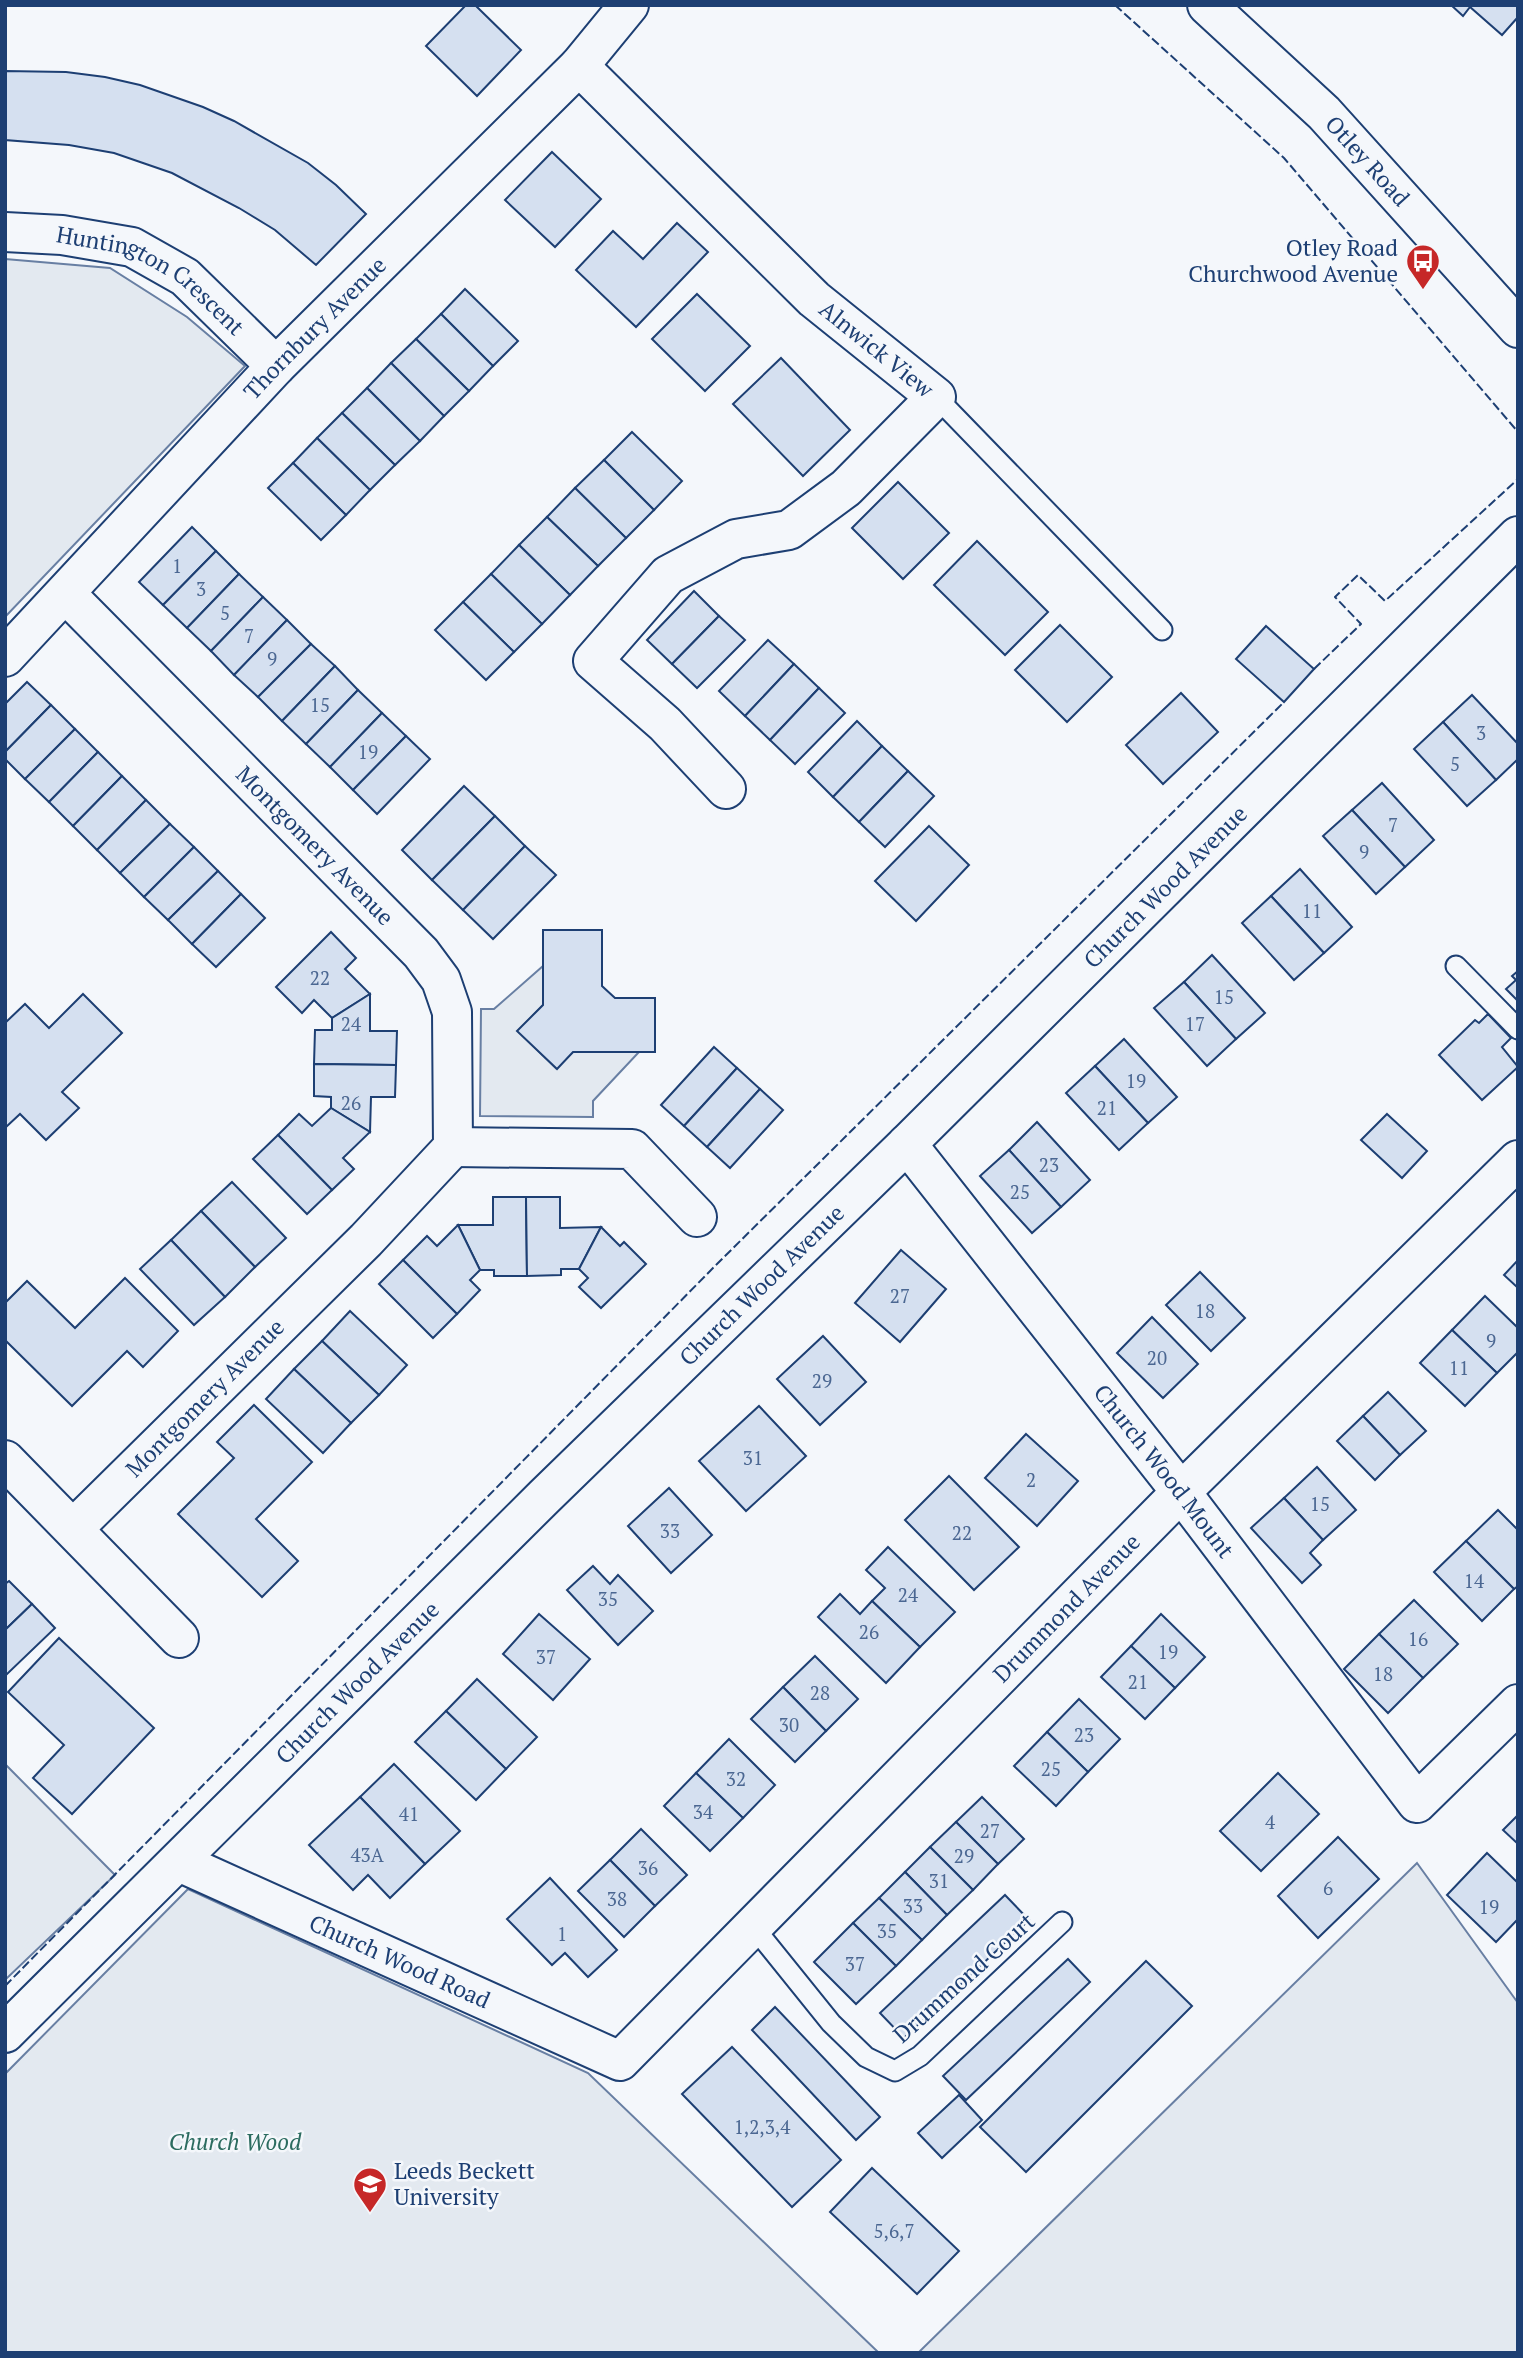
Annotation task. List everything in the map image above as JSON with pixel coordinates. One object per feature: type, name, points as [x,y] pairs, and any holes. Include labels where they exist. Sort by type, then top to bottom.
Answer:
[{"type":"main road","name":"Thornbury Avenue","points":[[5,657],[276,366],[579,66],[629,5]]},
{"type":"main road","name":"Otley Road","points":[[1207,5],[1324,113],[1518,328]]},
{"type":"main road","name":"Alnwick View","points":[[579,66],[814,299],[936,397],[846,488],[789,530],[736,539],[668,575],[593,660],[664,724],[726,789]]},
{"type":"main road","name":"Huntington Crescent","points":[[5,232],[62,235],[132,247],[186,277],[276,366]]},
{"type":"main road","name":"Church Wood Avenue","points":[[5,2033],[544,1497],[907,1144],[1518,536]]},
{"type":"main road","name":"Montgomery Avenue","points":[[66,594],[421,953],[441,980],[452,1012],[453,1147],[366,1240],[74,1528]]},
{"type":"main road","name":"Church Wood Mount","points":[[907,1144],[1181,1492],[1417,1803],[1518,1704]]},
{"type":"main road","points":[[453,1147],[632,1149],[697,1217]]},
{"type":"main road","name":"Drummond Avenue","points":[[620,2061],[1181,1492],[1518,1160]]},
{"type":"main road","points":[[5,1460],[179,1638]]},
{"type":"main road","name":"Church Wood Road","points":[[178,1862],[620,2061]]},
{"type":"lane","points":[[936,397],[1162,630]]},
{"type":"lane","points":[[1456,967],[1518,1029]]},
{"type":"lane","name":"Drummond Court","points":[[752,1926],[831,2023],[866,2057],[895,2071],[920,2056],[1062,1922]]},
{"type":"green space","points":[[5,259],[110,268],[187,317],[245,366],[5,617]]},
{"type":"green space","points":[[543,966],[543,1005],[518,1031],[556,1068],[573,1052],[639,1052],[593,1101],[593,1117],[480,1116],[481,1009],[494,1009]]},
{"type":"green space","points":[[5,1764],[115,1875],[5,1980]]},
{"type":"green space","points":[[1417,1863],[1518,2003],[1518,2353],[918,2353]]},
{"type":"green space","name":"Church Wood","points":[[188,1889],[588,2073],[879,2353],[5,2353],[5,2074]]},
{"type":"building","points":[[466,5],[475,5],[521,50],[477,96],[426,46]]},
{"type":"building","points":[[1451,5],[1518,5],[1518,17],[1502,35],[1470,7],[1463,16]]},
{"type":"building","points":[[5,71],[66,72],[105,77],[140,85],[203,107],[234,121],[308,163],[366,214],[316,265],[275,230],[172,173],[114,153],[69,145],[5,140]]},
{"type":"building","points":[[552,152],[601,199],[555,247],[505,200]]},
{"type":"building","points":[[677,223],[708,252],[636,327],[576,270],[613,231],[643,259]]},
{"type":"building","points":[[465,289],[518,341],[493,366],[441,314]]},
{"type":"building","points":[[697,294],[750,346],[705,391],[652,339]]},
{"type":"building","points":[[441,314],[493,366],[469,391],[416,339]]},
{"type":"building","points":[[416,339],[469,391],[444,416],[391,363]]},
{"type":"building","points":[[781,358],[850,430],[803,476],[733,404]]},
{"type":"building","points":[[391,363],[444,416],[420,441],[367,388]]},
{"type":"building","points":[[367,388],[420,441],[395,465],[342,413]]},
{"type":"building","points":[[342,413],[395,465],[370,490],[317,438]]},
{"type":"building","points":[[632,432],[682,481],[654,510],[604,460]]},
{"type":"building","points":[[317,438],[370,490],[346,515],[293,463]]},
{"type":"building","points":[[604,460],[654,510],[626,538],[575,488]]},
{"type":"building","points":[[293,463],[346,515],[321,540],[268,488]]},
{"type":"building","points":[[898,482],[949,533],[903,579],[852,528]]},
{"type":"building","points":[[575,488],[626,538],[598,566],[547,517]]},
{"type":"building","points":[[547,517],[598,566],[570,595],[519,545]]},
{"type":"building","points":[[192,527],[216,551],[163,605],[139,582]]},
{"type":"building","points":[[977,541],[1048,612],[1005,655],[934,585]]},
{"type":"building","points":[[519,545],[570,595],[542,624],[491,574]]},
{"type":"building","points":[[216,551],[239,574],[187,628],[163,605]]},
{"type":"building","points":[[239,574],[263,597],[211,651],[187,628]]},
{"type":"building","points":[[491,574],[542,624],[514,652],[463,602]]},
{"type":"building","points":[[694,591],[719,616],[672,664],[647,640]]},
{"type":"building","points":[[263,597],[287,620],[234,675],[211,651]]},
{"type":"building","points":[[463,602],[514,652],[486,680],[435,630]]},
{"type":"building","points":[[719,616],[745,640],[697,688],[672,664]]},
{"type":"building","points":[[287,620],[311,644],[258,697],[234,675]]},
{"type":"building","points":[[1060,625],[1112,677],[1067,722],[1015,670]]},
{"type":"building","points":[[1266,626],[1314,669],[1284,702],[1236,659]]},
{"type":"building","points":[[768,640],[794,664],[745,716],[719,691]]},
{"type":"building","points":[[311,644],[335,666],[282,721],[258,697]]},
{"type":"building","points":[[794,664],[819,688],[770,740],[745,716]]},
{"type":"building","points":[[335,666],[358,690],[306,744],[282,721]]},
{"type":"building","points":[[27,682],[51,705],[5,752],[5,704]]},
{"type":"building","points":[[819,688],[845,713],[795,764],[770,740]]},
{"type":"building","points":[[358,690],[382,713],[330,767],[306,744]]},
{"type":"building","points":[[1181,693],[1218,732],[1163,784],[1126,745]]},
{"type":"building","points":[[1472,695],[1518,744],[1518,759],[1496,780],[1443,722]]},
{"type":"building","points":[[51,705],[75,729],[25,779],[5,759],[5,752]]},
{"type":"building","points":[[382,713],[406,736],[353,790],[330,767]]},
{"type":"building","points":[[857,721],[882,746],[833,797],[808,772]]},
{"type":"building","points":[[1443,722],[1496,780],[1467,806],[1414,749]]},
{"type":"building","points":[[75,729],[98,752],[49,802],[25,779]]},
{"type":"building","points":[[406,736],[430,759],[377,814],[353,790]]},
{"type":"building","points":[[882,746],[908,771],[859,822],[833,797]]},
{"type":"building","points":[[98,752],[122,776],[73,826],[49,802]]},
{"type":"building","points":[[908,771],[934,796],[885,847],[859,822]]},
{"type":"building","points":[[122,776],[146,800],[97,850],[73,826]]},
{"type":"building","points":[[1382,783],[1434,840],[1405,867],[1352,810]]},
{"type":"building","points":[[464,786],[495,816],[432,880],[402,850]]},
{"type":"building","points":[[146,800],[170,824],[120,873],[97,850]]},
{"type":"building","points":[[1352,810],[1405,867],[1376,894],[1323,836]]},
{"type":"building","points":[[495,816],[525,846],[463,910],[432,880]]},
{"type":"building","points":[[170,824],[194,847],[144,897],[120,873]]},
{"type":"building","points":[[929,826],[969,865],[916,921],[875,881]]},
{"type":"building","points":[[525,846],[556,875],[493,939],[463,910]]},
{"type":"building","points":[[194,847],[218,871],[168,920],[144,897]]},
{"type":"building","points":[[1300,869],[1352,927],[1324,953],[1271,896]]},
{"type":"building","points":[[218,871],[241,894],[192,944],[168,920]]},
{"type":"building","points":[[241,894],[265,918],[216,967],[192,944]]},
{"type":"building","points":[[1271,896],[1324,953],[1294,980],[1242,923]]},
{"type":"building","points":[[543,930],[602,930],[602,986],[615,998],[655,998],[655,1052],[573,1052],[557,1069],[517,1031],[543,1005]]},
{"type":"building","points":[[331,932],[356,958],[345,969],[370,994],[332,1018],[314,1000],[302,1013],[276,987]]},
{"type":"building","points":[[1212,955],[1265,1013],[1236,1039],[1184,982]]},
{"type":"building","points":[[1518,971],[1518,1001],[1506,989],[1516,980],[1512,976]]},
{"type":"building","points":[[1184,982],[1236,1039],[1207,1066],[1154,1008]]},
{"type":"building","points":[[83,994],[122,1033],[62,1092],[79,1108],[46,1140],[20,1114],[5,1128],[5,1023],[25,1004],[49,1028]]},
{"type":"building","points":[[370,994],[370,1031],[397,1031],[396,1065],[314,1064],[315,1030],[332,1030],[332,1018]]},
{"type":"building","points":[[1488,1014],[1511,1038],[1502,1047],[1518,1067],[1482,1100],[1439,1055],[1475,1020],[1479,1023]]},
{"type":"building","points":[[1124,1039],[1177,1097],[1148,1123],[1095,1066]]},
{"type":"building","points":[[714,1047],[737,1068],[684,1126],[661,1105]]},
{"type":"building","points":[[314,1064],[396,1065],[395,1097],[371,1097],[370,1132],[331,1108],[331,1097],[314,1096]]},
{"type":"building","points":[[1095,1066],[1148,1123],[1119,1150],[1066,1093]]},
{"type":"building","points":[[737,1068],[760,1089],[707,1147],[684,1126]]},
{"type":"building","points":[[760,1089],[783,1110],[730,1168],[707,1147]]},
{"type":"building","points":[[331,1108],[370,1132],[343,1158],[354,1169],[332,1190],[278,1135],[299,1114],[312,1126]]},
{"type":"building","points":[[1387,1114],[1427,1151],[1402,1178],[1361,1140]]},
{"type":"building","points":[[1037,1122],[1090,1180],[1061,1207],[1009,1150]]},
{"type":"building","points":[[278,1135],[332,1190],[307,1214],[253,1159]]},
{"type":"building","points":[[1009,1150],[1061,1207],[1032,1233],[980,1176]]},
{"type":"building","points":[[232,1182],[286,1238],[255,1267],[201,1211]]},
{"type":"building","points":[[493,1197],[526,1197],[527,1276],[494,1276],[494,1270],[480,1270],[458,1225],[493,1225]]},
{"type":"building","points":[[526,1197],[560,1197],[560,1228],[601,1227],[579,1269],[561,1269],[561,1275],[527,1276]]},
{"type":"building","points":[[201,1211],[255,1267],[225,1297],[171,1240]]},
{"type":"building","points":[[458,1225],[480,1270],[470,1280],[480,1290],[457,1314],[403,1260],[427,1236],[437,1246]]},
{"type":"building","points":[[601,1227],[620,1246],[624,1242],[646,1264],[601,1308],[579,1287],[588,1278],[579,1269]]},
{"type":"building","points":[[171,1240],[225,1297],[194,1325],[140,1269]]},
{"type":"building","points":[[901,1250],[946,1289],[900,1342],[855,1303]]},
{"type":"building","points":[[403,1260],[457,1314],[433,1338],[379,1284]]},
{"type":"building","points":[[1518,1260],[1518,1288],[1504,1275]]},
{"type":"building","points":[[1200,1272],[1245,1318],[1211,1351],[1166,1305]]},
{"type":"building","points":[[125,1278],[178,1331],[143,1367],[127,1351],[72,1406],[5,1340],[5,1303],[27,1281],[75,1328]]},
{"type":"building","points":[[1485,1296],[1518,1328],[1518,1352],[1497,1373],[1452,1330]]},
{"type":"building","points":[[350,1311],[407,1365],[379,1395],[322,1341]]},
{"type":"building","points":[[1152,1317],[1198,1364],[1163,1398],[1117,1353]]},
{"type":"building","points":[[1452,1330],[1497,1373],[1465,1406],[1420,1363]]},
{"type":"building","points":[[823,1336],[866,1382],[820,1425],[777,1379]]},
{"type":"building","points":[[322,1341],[379,1395],[351,1423],[294,1369]]},
{"type":"building","points":[[294,1369],[351,1423],[323,1453],[266,1399]]},
{"type":"building","points":[[1388,1392],[1426,1431],[1400,1455],[1363,1416]]},
{"type":"building","points":[[254,1405],[312,1462],[256,1519],[298,1561],[262,1597],[178,1514],[234,1458],[217,1442]]},
{"type":"building","points":[[759,1406],[806,1456],[746,1511],[699,1461]]},
{"type":"building","points":[[1363,1416],[1400,1455],[1375,1480],[1337,1441]]},
{"type":"building","points":[[1026,1434],[1078,1481],[1037,1526],[985,1478]]},
{"type":"building","points":[[1317,1467],[1356,1510],[1323,1540],[1284,1498]]},
{"type":"building","points":[[949,1476],[1019,1547],[974,1590],[905,1520]]},
{"type":"building","points":[[669,1488],[712,1535],[671,1573],[628,1526]]},
{"type":"building","points":[[1284,1498],[1323,1540],[1310,1553],[1321,1565],[1302,1583],[1251,1528]]},
{"type":"building","points":[[1498,1510],[1518,1530],[1518,1586],[1514,1589],[1466,1541]]},
{"type":"building","points":[[1466,1541],[1514,1589],[1482,1621],[1434,1572]]},
{"type":"building","points":[[888,1547],[955,1612],[920,1647],[872,1601],[885,1588],[866,1570]]},
{"type":"building","points":[[593,1566],[610,1584],[618,1575],[653,1611],[618,1645],[567,1590]]},
{"type":"building","points":[[9,1581],[32,1604],[5,1630],[5,1584]]},
{"type":"building","points":[[840,1594],[860,1614],[872,1601],[920,1647],[886,1683],[818,1617]]},
{"type":"building","points":[[1414,1600],[1458,1644],[1423,1678],[1379,1634]]},
{"type":"building","points":[[32,1604],[55,1628],[5,1676],[5,1630]]},
{"type":"building","points":[[539,1614],[590,1659],[553,1700],[503,1654]]},
{"type":"building","points":[[1161,1614],[1205,1657],[1175,1688],[1131,1646]]},
{"type":"building","points":[[1379,1634],[1423,1678],[1388,1713],[1344,1669]]},
{"type":"building","points":[[59,1638],[154,1728],[72,1814],[33,1778],[64,1745],[8,1692]]},
{"type":"building","points":[[1131,1646],[1175,1688],[1145,1719],[1101,1677]]},
{"type":"building","points":[[815,1656],[858,1699],[826,1731],[783,1687]]},
{"type":"building","points":[[477,1679],[537,1737],[506,1769],[446,1711]]},
{"type":"building","points":[[783,1687],[826,1731],[795,1762],[751,1719]]},
{"type":"building","points":[[1079,1699],[1120,1739],[1088,1772],[1047,1732]]},
{"type":"building","points":[[446,1711],[506,1769],[476,1800],[415,1742]]},
{"type":"building","points":[[1047,1732],[1088,1772],[1056,1806],[1014,1766]]},
{"type":"building","points":[[729,1739],[775,1785],[743,1818],[696,1773]]},
{"type":"building","points":[[394,1764],[460,1831],[425,1864],[360,1797]]},
{"type":"building","points":[[696,1773],[743,1818],[710,1851],[664,1806]]},
{"type":"building","points":[[1278,1773],[1319,1814],[1261,1871],[1220,1831]]},
{"type":"building","points":[[360,1797],[425,1864],[390,1898],[368,1875],[353,1890],[309,1845]]},
{"type":"building","points":[[982,1797],[1024,1839],[998,1864],[956,1822]]},
{"type":"building","points":[[1518,1815],[1518,1844],[1503,1830]]},
{"type":"building","points":[[956,1822],[998,1864],[973,1890],[930,1847]]},
{"type":"building","points":[[641,1829],[687,1875],[655,1906],[610,1860]]},
{"type":"building","points":[[1338,1837],[1379,1879],[1318,1938],[1278,1896]]},
{"type":"building","points":[[930,1847],[973,1890],[947,1915],[905,1872]]},
{"type":"building","points":[[1487,1853],[1518,1883],[1518,1919],[1496,1942],[1447,1895]]},
{"type":"building","points":[[610,1860],[655,1906],[624,1937],[578,1891]]},
{"type":"building","points":[[905,1872],[947,1915],[922,1940],[879,1898]]},
{"type":"building","points":[[550,1878],[617,1950],[588,1977],[565,1953],[552,1965],[507,1919]]},
{"type":"building","points":[[1005,1895],[1029,1920],[904,2038],[880,2013]]},
{"type":"building","points":[[879,1898],[922,1940],[896,1966],[853,1923]]},
{"type":"building","points":[[853,1923],[896,1966],[856,2004],[814,1962]]},
{"type":"building","points":[[1068,1959],[1090,1982],[966,2100],[943,2076]]},
{"type":"building","points":[[1146,1961],[1192,2006],[1026,2172],[980,2127]]},
{"type":"building","points":[[775,2007],[880,2117],[856,2140],[752,2030]]},
{"type":"building","points":[[732,2047],[841,2160],[792,2207],[682,2094]]},
{"type":"building","points":[[959,2095],[982,2120],[942,2158],[918,2133]]},
{"type":"building","points":[[872,2168],[959,2251],[917,2294],[830,2212]]},
{"type":"fence","points":[[1115,5],[1284,158],[1518,432]]},
{"type":"fence","points":[[1314,669],[1361,624],[1335,597],[1358,575],[1385,601],[1518,479]]},
{"type":"fence","points":[[5,1986],[717,1264],[1284,702]]},
{"type":"place","name":"Otley Road Churchwood Avenue","points":[[1423,291]]},
{"type":"place","name":"Leeds Beckett University","points":[[370,2214]]}]
